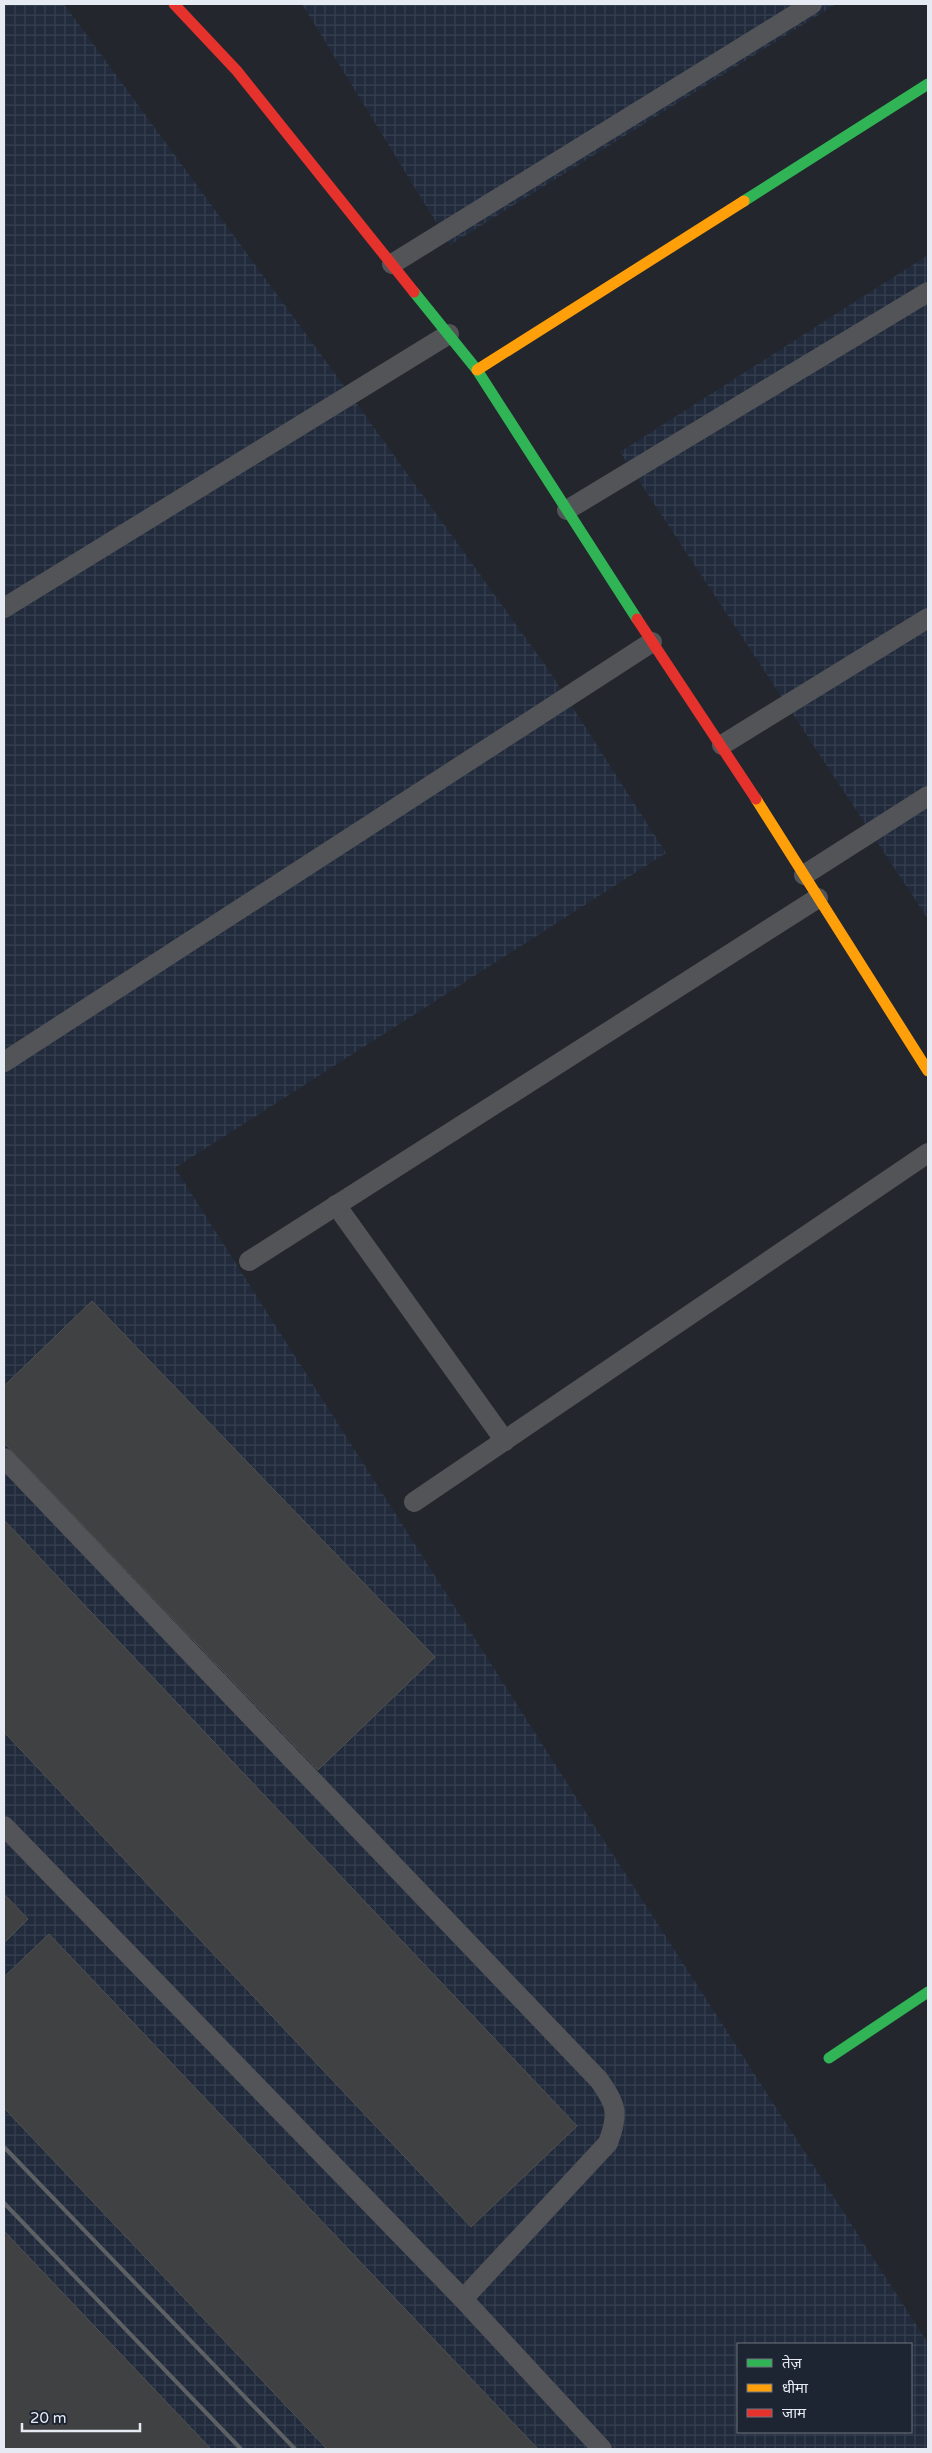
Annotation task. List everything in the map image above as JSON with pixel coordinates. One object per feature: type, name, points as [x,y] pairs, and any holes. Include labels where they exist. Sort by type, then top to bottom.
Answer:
[{"type":"main road","points":[[174,4],[237,71],[477,370],[652,642],[722,745],[928,1071]]},
{"type":"main road","points":[[477,370],[928,84]]},
{"type":"main road","points":[[829,2058],[928,1992]]},
{"type":"lane","points":[[392,264],[812,4]]},
{"type":"lane","points":[[568,510],[928,292]]},
{"type":"lane","points":[[4,608],[449,334]]},
{"type":"lane","points":[[722,745],[928,618]]},
{"type":"lane","points":[[4,1062],[652,642]]},
{"type":"lane","points":[[804,875],[928,796]]},
{"type":"lane","points":[[249,1261],[818,898]]},
{"type":"lane","points":[[414,1502],[928,1153]]},
{"type":"lane","points":[[336,1205],[505,1441]]},
{"type":"lane","points":[[4,1458],[599,2080],[613,2100],[616,2122],[608,2143],[463,2299]]},
{"type":"lane","points":[[4,1826],[463,2299],[602,2449]]},
{"type":"shaded area","points":[[4,4],[64,4],[344,386],[548,669],[666,853],[175,1168],[581,1805],[928,2343],[928,2449],[4,2449]]},
{"type":"shaded area","points":[[302,4],[836,4],[450,245]]},
{"type":"shaded area","points":[[928,255],[928,919],[620,452]]},
{"type":"building","points":[[92,1301],[435,1657],[318,1770],[4,1443],[4,1386]]},
{"type":"building","points":[[4,1520],[577,2126],[471,2227],[4,1732]]},
{"type":"building","points":[[4,1894],[28,1919],[4,1943]]},
{"type":"building","points":[[49,1934],[538,2449],[327,2449],[4,2108],[4,1977]]},
{"type":"building","points":[[4,2231],[211,2449],[4,2449]]},
{"type":"railway","points":[[4,2147],[295,2449]]},
{"type":"railway","points":[[4,2203],[241,2449]]},
{"type":"traffic: fast","points":[[744,201],[928,84]]},
{"type":"traffic: fast","points":[[414,292],[477,370],[637,619]]},
{"type":"traffic: fast","points":[[829,2058],[928,1992]]},
{"type":"traffic: slow","points":[[477,370],[744,201]]},
{"type":"traffic: slow","points":[[756,799],[928,1071]]},
{"type":"traffic: jam","points":[[174,4],[237,71],[414,292]]},
{"type":"traffic: jam","points":[[637,619],[756,799]]}]
